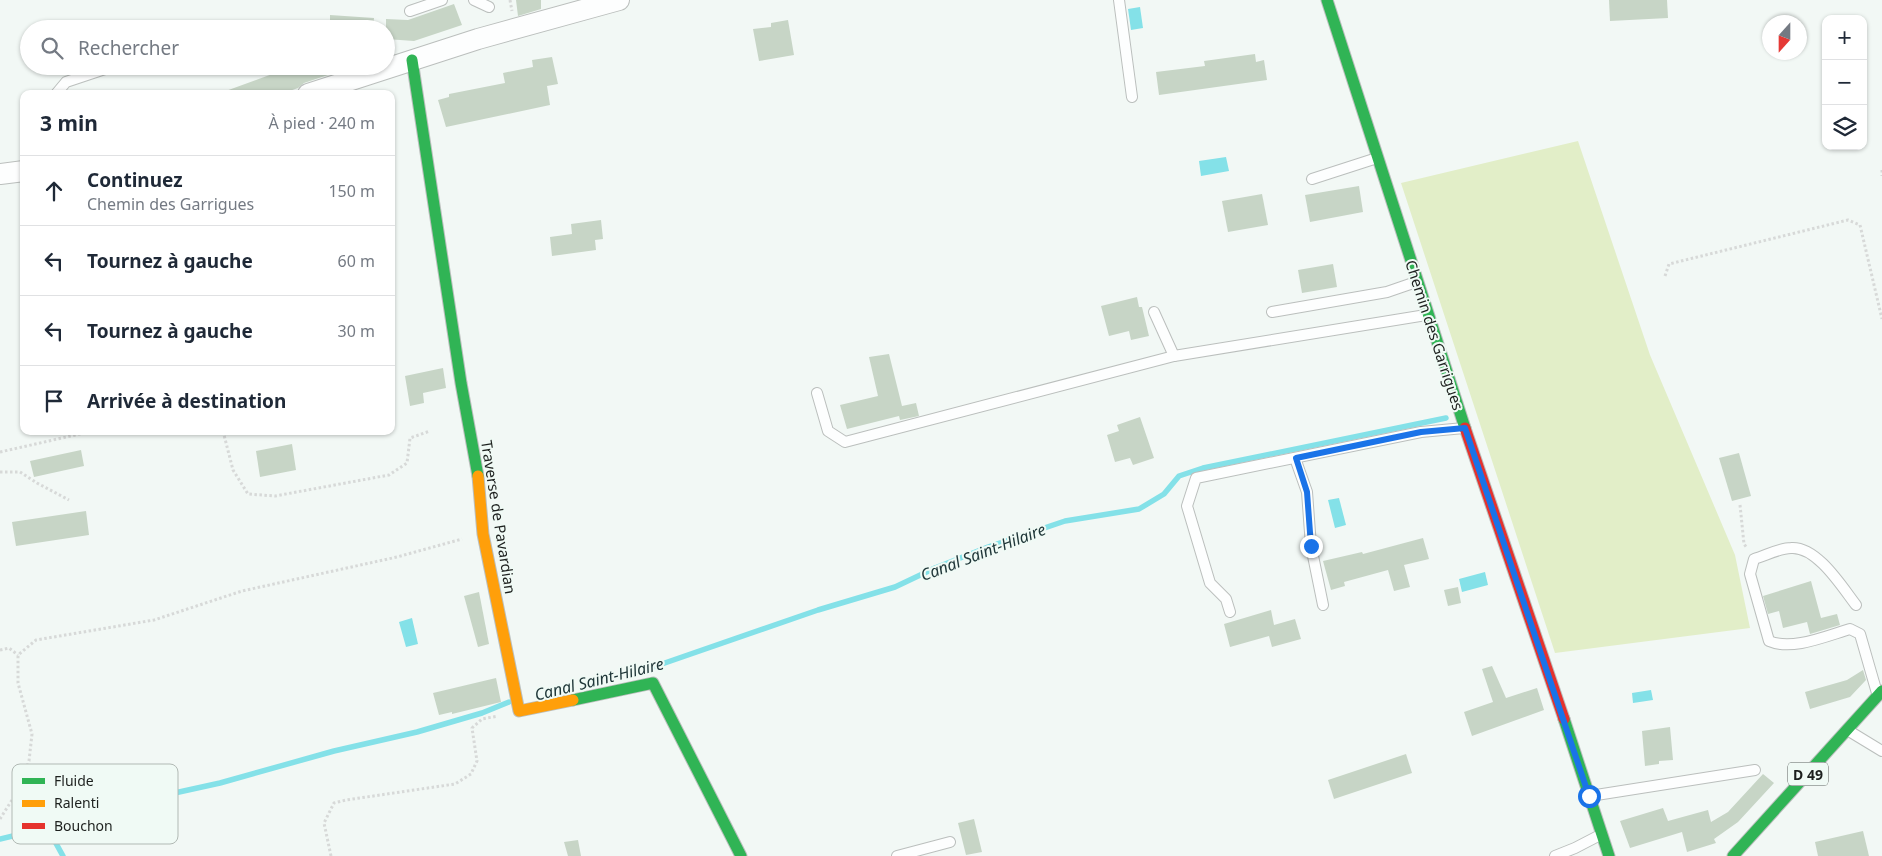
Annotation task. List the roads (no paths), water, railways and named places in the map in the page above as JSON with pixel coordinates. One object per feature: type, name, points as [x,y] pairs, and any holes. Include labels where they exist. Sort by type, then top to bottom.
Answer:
[{"type":"street","points":[[395,66],[478,39],[619,0]]},
{"type":"street","name":"Chemin des Garrigues","points":[[1327,0],[1417,282],[1430,314],[1465,428],[1589,796],[1605,842],[1618,856]]},
{"type":"street","name":"Traverse de Pavardian","points":[[412,60],[461,383],[480,484],[483,534],[519,711],[653,684],[741,856]]},
{"type":"street","points":[[320,90],[366,75]]},
{"type":"street","points":[[0,174],[20,172]]},
{"type":"street","name":"D 49","points":[[1733,856],[1880,694]]},
{"type":"lane","points":[[410,11],[442,0]]},
{"type":"lane","points":[[474,0],[489,7]]},
{"type":"lane","points":[[1120,0],[1132,97]]},
{"type":"lane","points":[[59,90],[66,82],[87,75]]},
{"type":"lane","points":[[1312,179],[1378,158]]},
{"type":"lane","points":[[1272,312],[1387,292],[1417,282]]},
{"type":"lane","points":[[1154,312],[1174,356]]},
{"type":"lane","points":[[817,393],[828,431],[845,442],[1174,356],[1430,314]]},
{"type":"lane","points":[[1230,612],[1226,599],[1210,584],[1187,506],[1196,478],[1421,432],[1465,428]]},
{"type":"lane","points":[[1296,458],[1307,492],[1311,546],[1323,605]]},
{"type":"lane","points":[[1856,605],[1827,567],[1803,549],[1790,548],[1754,559],[1750,574],[1769,641],[1779,645],[1792,645],[1850,629],[1860,634],[1880,694]]},
{"type":"lane","points":[[1848,730],[1882,751]]},
{"type":"lane","points":[[1589,796],[1755,770]]},
{"type":"lane","points":[[898,856],[950,842]]},
{"type":"lane","points":[[1555,856],[1575,848],[1605,842]]},
{"type":"water","points":[[1140,7],[1143,28],[1131,30],[1128,9]]},
{"type":"water","points":[[1226,157],[1229,171],[1201,176],[1199,161]]},
{"type":"water","points":[[1339,498],[1346,525],[1335,528],[1328,500]]},
{"type":"water","points":[[1485,572],[1488,585],[1462,592],[1459,579]]},
{"type":"water","points":[[412,618],[418,644],[406,647],[399,622]]},
{"type":"water","points":[[1651,690],[1653,700],[1633,703],[1632,693]]},
{"type":"waterway","name":"Canal Saint-Hilaire","points":[[633,674],[818,610],[895,587],[935,568],[988,547],[1065,521],[1139,509],[1164,494],[1179,476],[1203,468],[1446,418]]},
{"type":"waterway","name":"Canal Saint-Hilaire","points":[[178,792],[220,783],[334,751],[417,732],[482,713],[509,702]]},
{"type":"waterway","name":"Canal Saint-Hilaire","points":[[0,839],[12,836]]},
{"type":"waterway","points":[[56,844],[63,856]]}]
